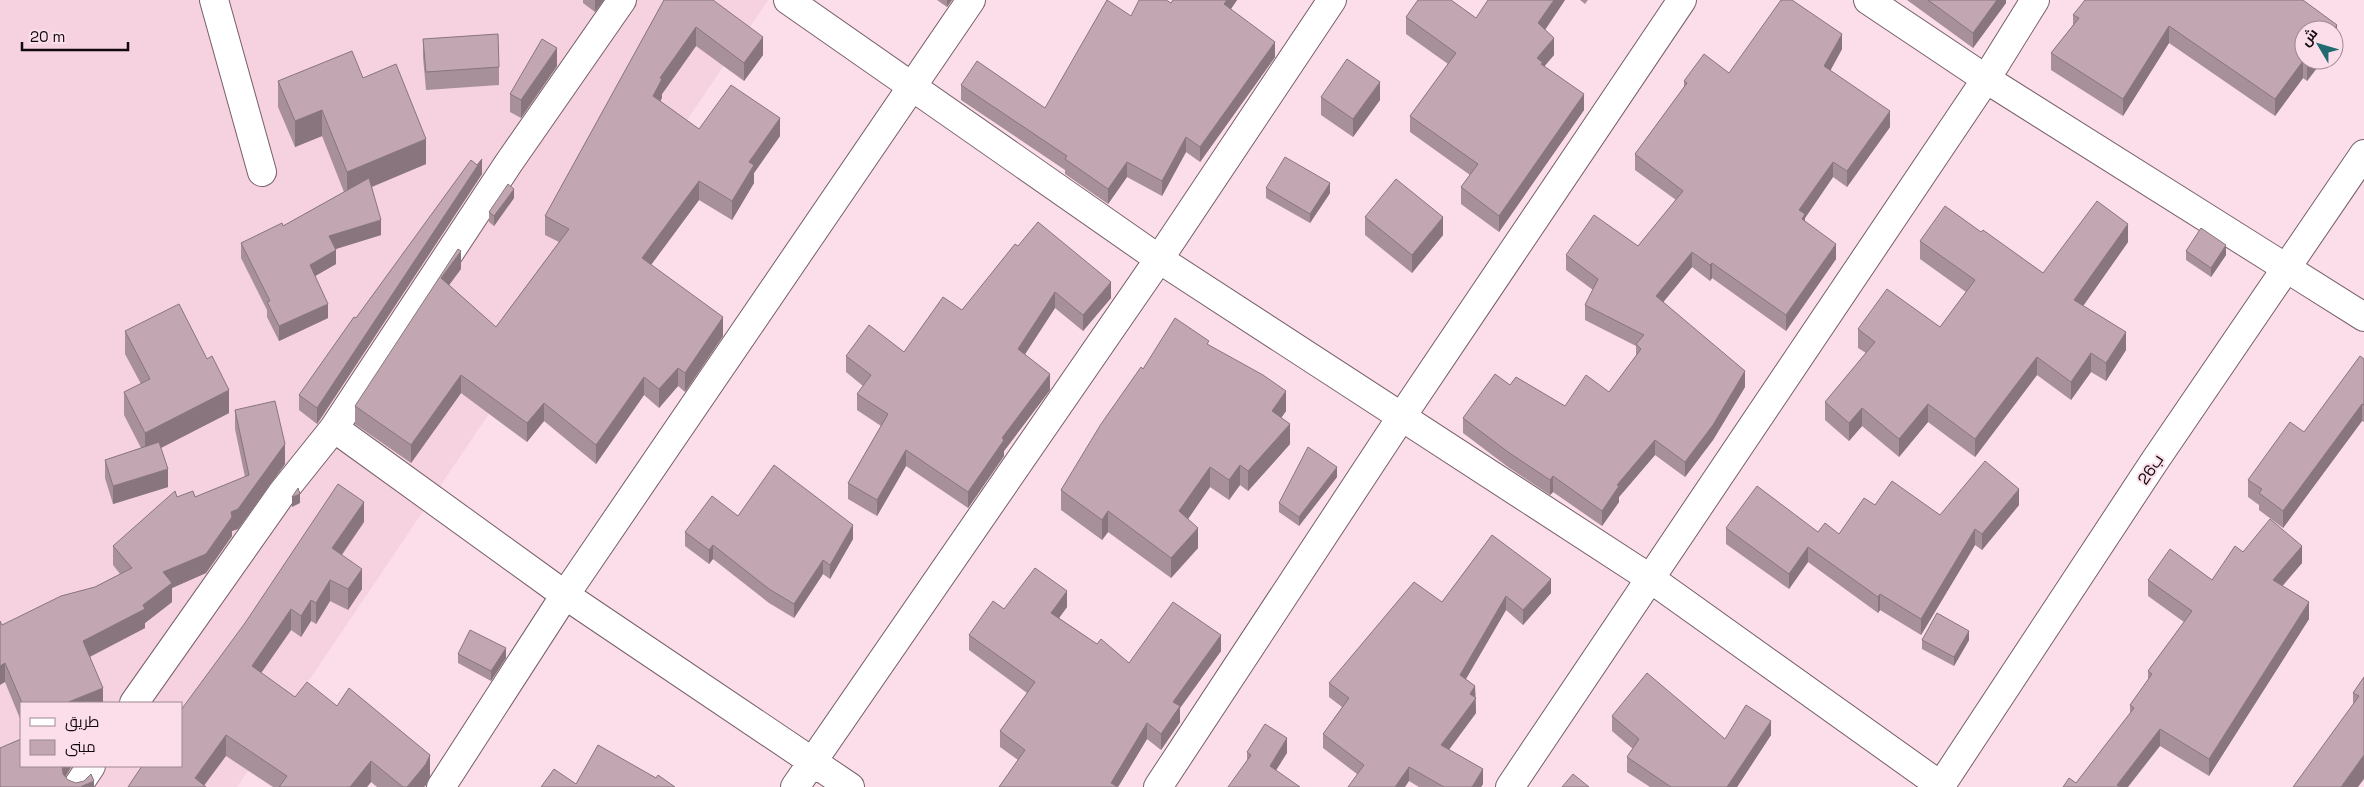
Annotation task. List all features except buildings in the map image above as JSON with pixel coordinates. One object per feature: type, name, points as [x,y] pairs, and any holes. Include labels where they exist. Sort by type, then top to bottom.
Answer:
[{"type":"main road","points":[[214,0],[262,172]]},
{"type":"main road","points":[[135,702],[282,493],[334,428],[508,164],[622,0]]},
{"type":"main road","points":[[788,0],[1159,259],[1651,579],[1941,786]]},
{"type":"main road","points":[[441,787],[565,595],[971,0]]},
{"type":"main road","points":[[795,787],[1159,259],[1332,0]]},
{"type":"main road","points":[[1158,787],[1402,416],[1682,0]]},
{"type":"main road","points":[[1868,0],[1986,79],[2364,317]]},
{"type":"main road","points":[[1510,787],[1986,79],[2035,0]]},
{"type":"main road","name":"26ب","points":[[1941,786],[2154,462],[2364,154]]},
{"type":"main road","points":[[334,428],[565,595],[850,787]]},
{"type":"main road","points":[[77,787],[90,767]]},
{"type":"shaded area","points":[[0,0],[768,0],[237,787],[0,787]]}]
